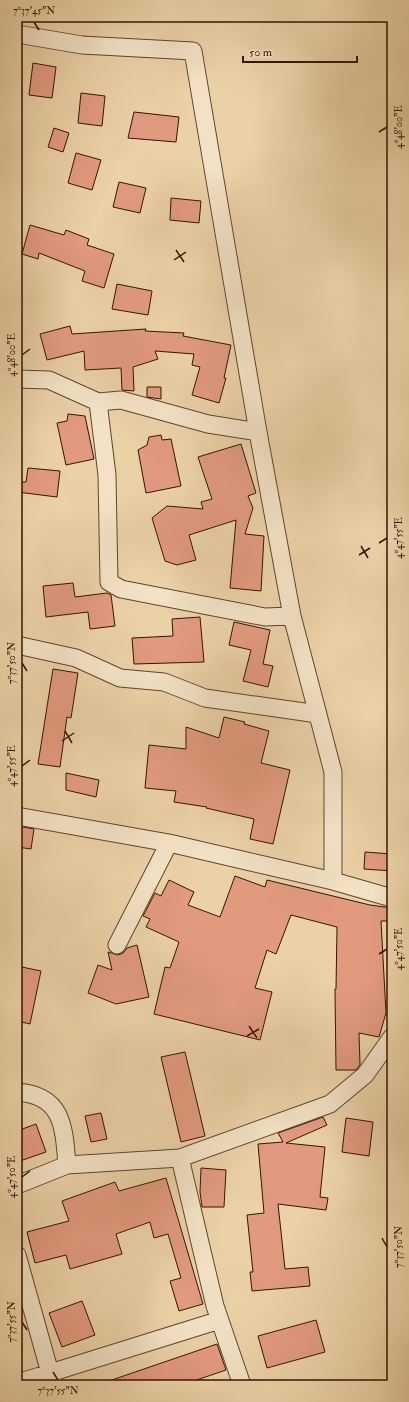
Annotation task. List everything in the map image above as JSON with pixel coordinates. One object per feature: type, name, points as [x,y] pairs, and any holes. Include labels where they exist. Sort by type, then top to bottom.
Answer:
[{"type":"street","points":[[17,34],[82,45],[193,51],[258,432],[292,616],[333,772],[333,881]]},
{"type":"street","points":[[17,379],[49,380],[98,402],[121,400],[208,424],[258,432]]},
{"type":"street","points":[[98,402],[107,474],[109,582],[122,589],[265,617],[292,616]]},
{"type":"street","points":[[17,644],[76,658],[120,678],[164,682],[205,698],[318,714]]},
{"type":"street","points":[[17,816],[169,843],[333,881],[392,898]]},
{"type":"street","points":[[117,945],[169,843]]},
{"type":"street","points":[[17,1185],[67,1165],[180,1158],[330,1104],[365,1075],[392,1037]]},
{"type":"street","points":[[17,1092],[31,1093],[53,1105],[64,1132],[67,1165]]},
{"type":"street","points":[[180,1158],[215,1306],[242,1385]]},
{"type":"street","points":[[17,1255],[52,1379]]},
{"type":"street","points":[[17,1383],[52,1379],[220,1320]]},
{"type":"building","points":[[33,63],[56,67],[52,98],[29,95]]},
{"type":"building","points":[[81,93],[105,96],[102,126],[78,123]]},
{"type":"building","points":[[134,112],[179,117],[176,142],[128,138]]},
{"type":"building","points":[[54,128],[69,133],[63,152],[48,147]]},
{"type":"building","points":[[76,153],[101,160],[92,190],[68,183]]},
{"type":"building","points":[[119,182],[146,188],[140,213],[113,207]]},
{"type":"building","points":[[171,198],[201,201],[199,223],[170,220]]},
{"type":"building","points":[[30,225],[64,235],[66,230],[89,239],[87,245],[114,254],[104,288],[82,281],[85,271],[39,253],[38,259],[22,254]]},
{"type":"building","points":[[117,284],[152,291],[148,315],[112,309]]},
{"type":"building","points":[[70,326],[72,334],[146,329],[145,331],[184,333],[183,336],[231,345],[224,378],[226,378],[219,403],[192,395],[200,367],[192,365],[194,354],[155,351],[158,359],[133,367],[134,391],[122,390],[121,368],[85,370],[84,351],[47,360],[40,334]]},
{"type":"building","points":[[147,387],[161,387],[161,399],[147,397]]},
{"type":"building","points":[[68,414],[85,416],[94,459],[66,465],[57,423],[67,421]]},
{"type":"building","points":[[161,435],[162,440],[171,439],[181,486],[146,493],[138,450],[147,445],[149,437]]},
{"type":"building","points":[[241,444],[256,493],[248,496],[253,508],[245,534],[264,536],[261,591],[230,588],[236,520],[189,535],[196,560],[177,565],[165,561],[152,518],[167,506],[203,509],[201,502],[212,499],[198,457]]},
{"type":"building","points":[[28,468],[60,471],[57,497],[17,492],[17,482],[26,482]]},
{"type":"building","points":[[73,583],[75,597],[107,593],[111,595],[115,626],[90,629],[88,612],[46,617],[43,586]]},
{"type":"building","points":[[200,617],[204,662],[134,664],[132,638],[173,636],[172,619]]},
{"type":"building","points":[[234,622],[270,630],[263,664],[273,666],[268,687],[243,681],[251,650],[229,645]]},
{"type":"building","points":[[53,669],[78,673],[71,718],[67,717],[60,767],[38,764]]},
{"type":"building","points":[[224,717],[245,722],[244,724],[269,731],[261,763],[290,770],[273,844],[250,839],[254,819],[206,808],[207,807],[174,802],[176,791],[145,788],[149,745],[186,749],[186,727],[219,738]]},
{"type":"building","points":[[66,773],[99,780],[96,797],[66,790]]},
{"type":"building","points":[[17,826],[34,829],[31,849],[17,847]]},
{"type":"building","points":[[365,852],[392,854],[392,871],[364,869]]},
{"type":"building","points":[[235,876],[265,887],[267,880],[370,905],[392,908],[392,921],[381,921],[386,1013],[379,1037],[359,1033],[360,1065],[356,1070],[336,1070],[335,989],[337,927],[291,915],[276,954],[267,950],[255,988],[272,992],[260,1040],[154,1014],[165,967],[170,968],[179,942],[146,927],[150,919],[143,916],[155,893],[161,896],[169,880],[194,892],[188,905],[220,917]]},
{"type":"building","points":[[137,945],[149,997],[116,1004],[88,993],[98,965],[112,970],[108,952],[118,955],[123,953],[127,948]]},
{"type":"building","points":[[17,966],[41,971],[30,1024],[17,1021]]},
{"type":"building","points":[[185,1052],[205,1136],[181,1142],[161,1057]]},
{"type":"building","points":[[101,1113],[107,1139],[91,1142],[85,1116]]},
{"type":"building","points":[[323,1117],[327,1125],[286,1143],[325,1147],[320,1197],[328,1198],[326,1210],[278,1204],[285,1269],[308,1267],[310,1286],[252,1291],[250,1272],[253,1272],[247,1215],[264,1213],[258,1144],[283,1142],[278,1133]]},
{"type":"building","points":[[346,1118],[373,1122],[369,1156],[342,1152]]},
{"type":"building","points":[[36,1124],[46,1152],[17,1162],[17,1131]]},
{"type":"building","points":[[201,1168],[226,1170],[224,1207],[202,1207],[200,1192]]},
{"type":"building","points":[[166,1178],[203,1304],[179,1311],[170,1281],[181,1278],[168,1234],[154,1238],[150,1222],[116,1234],[122,1254],[70,1269],[66,1255],[35,1263],[27,1232],[69,1221],[62,1201],[115,1182],[119,1191]]},
{"type":"building","points":[[82,1301],[95,1335],[62,1347],[49,1313]]},
{"type":"building","points":[[316,1320],[325,1352],[267,1368],[258,1336]]},
{"type":"building","points":[[217,1344],[226,1370],[182,1385],[103,1385],[103,1383]]}]
